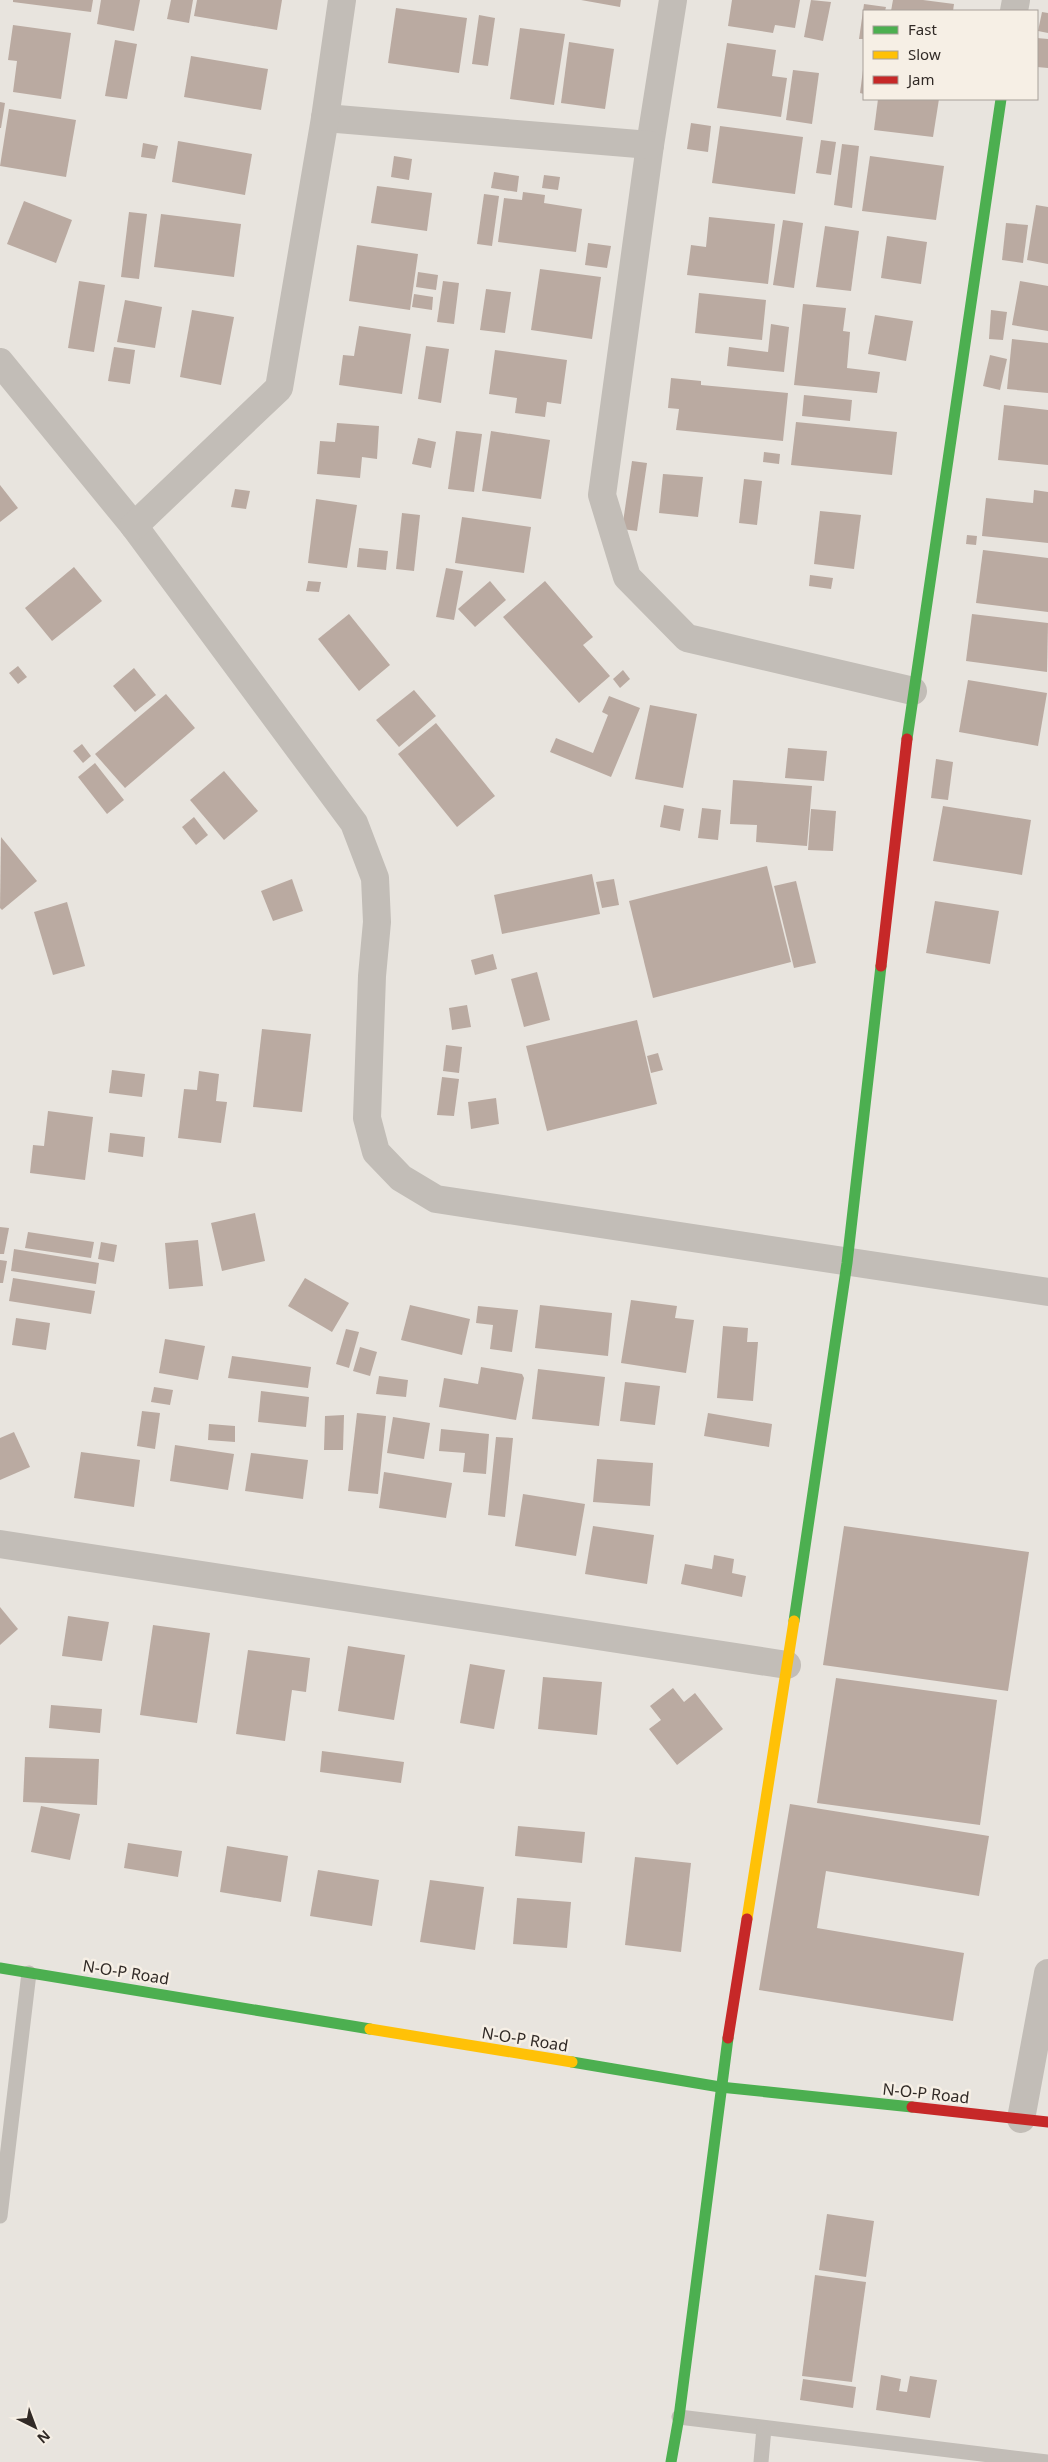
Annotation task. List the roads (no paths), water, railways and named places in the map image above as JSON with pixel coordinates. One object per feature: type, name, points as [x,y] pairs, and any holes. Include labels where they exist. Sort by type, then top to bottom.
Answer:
[{"type":"street","points":[[134,526],[279,388],[325,118],[342,0]]},
{"type":"street","points":[[673,0],[650,145],[602,495],[627,577],[688,638],[913,691]]},
{"type":"street","points":[[671,2462],[679,2417],[720,2087],[787,1665],[847,1263],[913,691],[1001,100]]},
{"type":"street","points":[[325,118],[650,145]]},
{"type":"street","points":[[0,362],[134,526],[354,823],[375,878],[377,922],[372,976],[366,1118],[376,1152],[401,1178],[436,1199],[847,1263],[1048,1292]]},
{"type":"street","points":[[0,1544],[787,1665]]},
{"type":"street","name":"N-O-P Road","points":[[0,1968],[720,2087],[1048,2122]]},
{"type":"street","points":[[1020,2119],[1048,1973]]},
{"type":"lane","points":[[0,2216],[29,1973]]},
{"type":"lane","points":[[679,2417],[1047,2462]]},
{"type":"lane","points":[[761,2462],[764,2428]]}]
